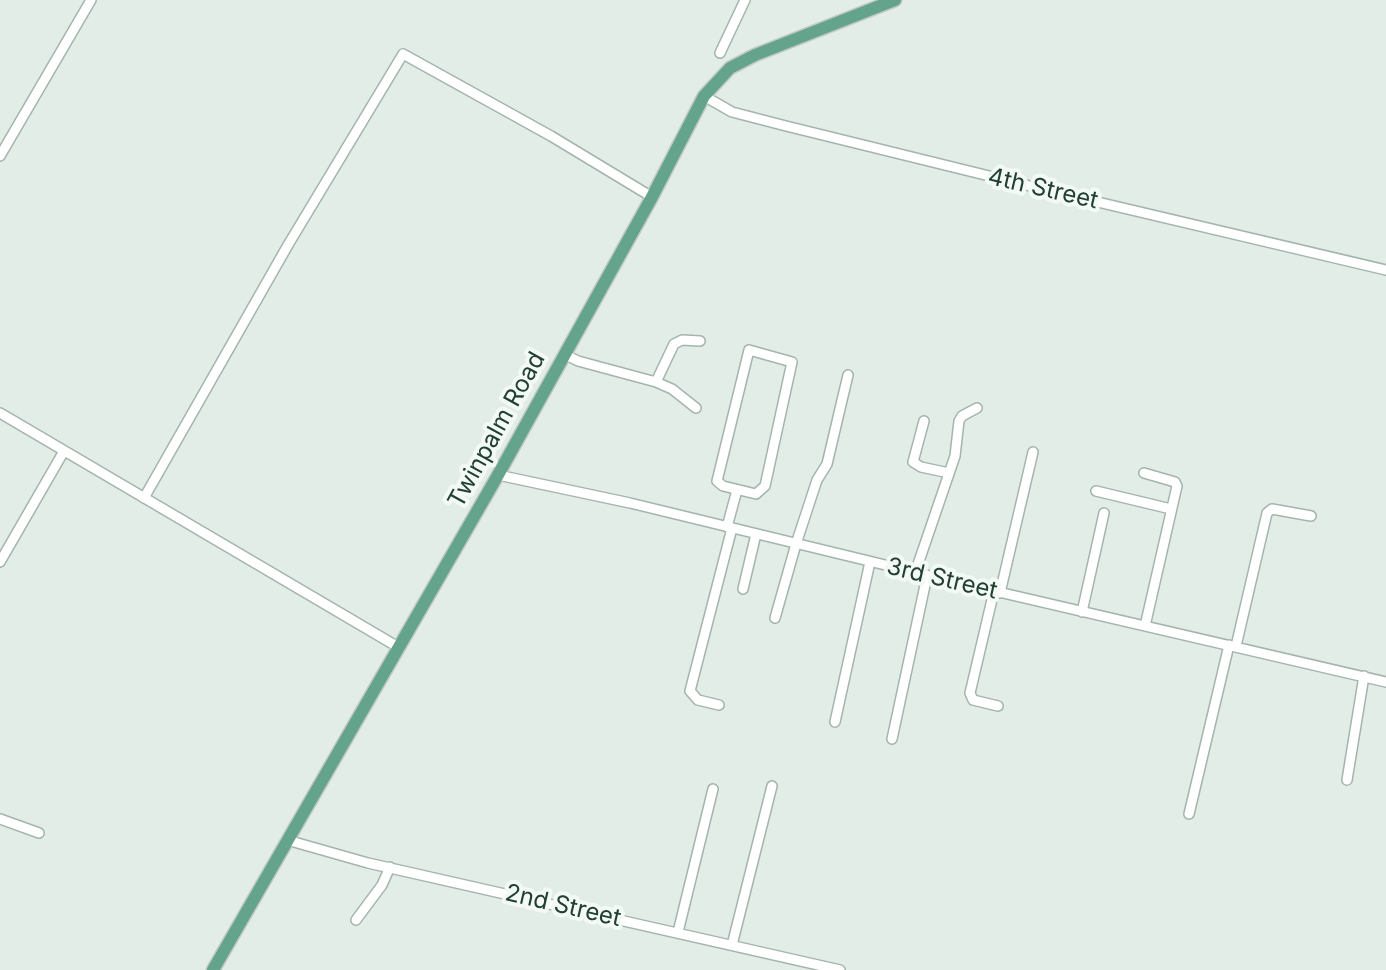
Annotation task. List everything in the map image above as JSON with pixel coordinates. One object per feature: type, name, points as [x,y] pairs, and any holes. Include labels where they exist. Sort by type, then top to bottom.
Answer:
[{"type":"main road","name":"Twinpalm Road","points":[[213,970],[498,475],[652,197],[704,96],[730,68],[747,59],[895,0]]},
{"type":"street","points":[[0,156],[91,0]]},
{"type":"street","points":[[720,53],[745,0]]},
{"type":"street","points":[[144,498],[288,245],[403,54],[551,136],[652,197]]},
{"type":"street","name":"4th Street","points":[[704,96],[732,112],[786,126],[1386,270]]},
{"type":"street","points":[[656,382],[674,344],[682,340],[700,341]]},
{"type":"street","points":[[753,350],[789,359],[792,366],[763,490],[756,494],[737,490],[717,481],[747,353],[753,350]]},
{"type":"street","points":[[564,354],[578,361],[656,382],[672,389],[696,408]]},
{"type":"street","points":[[775,618],[817,480],[827,464],[848,375]]},
{"type":"street","points":[[915,573],[955,456],[959,421],[977,408]]},
{"type":"street","points":[[0,413],[398,647]]},
{"type":"street","points":[[924,421],[913,462],[921,467],[949,473]]},
{"type":"street","points":[[0,562],[64,451]]},
{"type":"street","points":[[998,706],[973,700],[970,693],[1033,452]]},
{"type":"street","points":[[1144,473],[1177,484],[1145,626]]},
{"type":"street","name":"3rd Street","points":[[498,475],[1386,682]]},
{"type":"street","points":[[719,705],[698,700],[690,691],[737,490]]},
{"type":"street","points":[[1096,491],[1171,509]]},
{"type":"street","points":[[1189,814],[1267,513],[1272,509],[1311,516]]},
{"type":"street","points":[[1082,612],[1104,513]]},
{"type":"street","points":[[743,589],[756,534]]},
{"type":"street","points":[[835,722],[870,562]]},
{"type":"street","points":[[892,739],[927,576]]},
{"type":"street","points":[[1347,780],[1364,676]]},
{"type":"street","points":[[732,945],[772,786]]},
{"type":"street","points":[[678,932],[713,789]]},
{"type":"street","points":[[0,819],[39,833]]},
{"type":"street","name":"2nd Street","points":[[287,840],[390,867],[840,970]]},
{"type":"street","points":[[356,920],[382,885],[390,867]]}]
